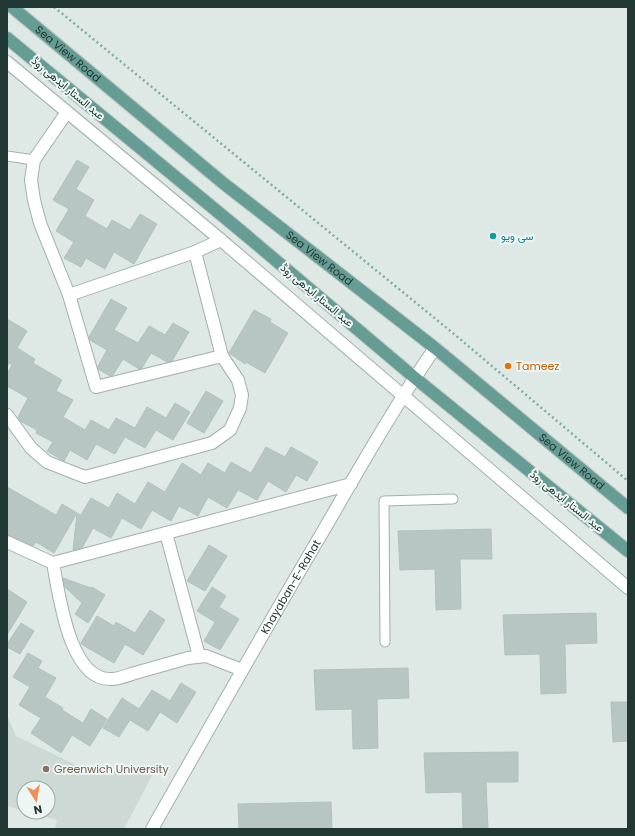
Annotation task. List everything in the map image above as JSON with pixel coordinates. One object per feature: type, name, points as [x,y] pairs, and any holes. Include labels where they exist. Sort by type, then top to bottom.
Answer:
[{"type":"main road","name":"Sea View Road","points":[[12,7],[223,183],[435,348],[628,508]]},
{"type":"main road","name":"عبد الستار ایدھی روڈ","points":[[7,38],[241,231],[415,378],[628,551]]},
{"type":"street","points":[[7,62],[221,240],[628,588]]},
{"type":"street","points":[[67,112],[34,160],[31,180],[40,223],[69,295],[96,387],[222,356]]},
{"type":"street","points":[[69,295],[195,252],[221,240]]},
{"type":"street","points":[[7,415],[31,448],[47,462],[85,477],[212,443],[230,430],[240,408],[242,395],[238,380],[222,356],[195,252]]},
{"type":"street","name":"Khayaban-E-Rahat","points":[[152,829],[242,670],[351,484],[415,378],[435,348]]},
{"type":"street","points":[[7,542],[53,563],[351,484]]},
{"type":"street","points":[[166,533],[199,656]]},
{"type":"street","points":[[53,563],[65,619],[76,652],[86,668],[98,678],[112,679],[199,656],[206,656],[242,670]]},
{"type":"lane","points":[[7,156],[34,160]]},
{"type":"lane","points":[[385,642],[384,501],[453,500]]},
{"type":"path","points":[[54,7],[430,314],[628,481]]},
{"type":"shaded area","name":"Greenwich University","points":[[7,715],[16,736],[97,775],[158,764],[124,829],[55,828],[57,820],[56,780],[16,780],[16,809],[7,806]]},
{"type":"building","points":[[77,160],[89,167],[76,189],[94,200],[85,216],[107,229],[112,220],[130,230],[140,214],[157,224],[134,264],[114,252],[105,269],[86,258],[81,267],[64,258],[74,242],[56,231],[69,209],[53,200]]},
{"type":"building","points":[[111,299],[127,308],[114,330],[138,343],[149,326],[165,335],[173,323],[189,332],[172,361],[167,362],[151,353],[142,368],[139,369],[123,359],[113,375],[110,376],[98,369],[98,366],[107,350],[90,340],[89,337]]},
{"type":"building","points":[[254,310],[271,319],[270,322],[288,333],[265,373],[246,362],[245,364],[229,353]]},
{"type":"building","points":[[7,319],[27,331],[17,348],[35,359],[33,363],[62,380],[56,391],[73,400],[63,417],[85,430],[91,420],[109,430],[116,418],[135,428],[147,407],[166,418],[175,403],[190,412],[173,440],[156,430],[145,448],[125,437],[115,454],[96,444],[87,460],[70,450],[64,461],[47,451],[53,442],[36,433],[37,430],[20,421],[18,417],[28,398],[7,386],[7,374],[12,365],[9,363],[7,366]]},
{"type":"building","points":[[206,391],[223,401],[204,433],[187,423]]},
{"type":"building","points":[[266,447],[285,457],[291,447],[318,462],[307,481],[296,475],[286,492],[268,481],[257,500],[238,490],[227,508],[208,497],[198,516],[179,506],[171,521],[152,510],[141,529],[122,518],[111,538],[93,528],[82,548],[73,550],[77,513],[81,515],[91,498],[109,508],[117,493],[135,504],[148,482],[165,492],[182,463],[201,475],[208,463],[225,473],[231,462],[251,473]]},
{"type":"building","points":[[7,487],[56,515],[62,504],[77,513],[54,553],[36,542],[33,546],[7,535]]},
{"type":"building","points":[[491,529],[492,559],[460,559],[461,609],[436,610],[435,569],[400,570],[398,531]]},
{"type":"building","points":[[209,545],[227,556],[205,591],[187,581]]},
{"type":"building","points":[[63,578],[91,588],[92,587],[105,595],[88,623],[75,614],[82,603],[65,587]]},
{"type":"building","points":[[212,587],[226,596],[219,607],[239,619],[220,650],[204,641],[215,622],[197,611]]},
{"type":"building","points":[[7,589],[27,602],[7,635]]},
{"type":"building","points":[[150,610],[165,620],[143,655],[125,644],[114,663],[81,644],[97,616],[114,626],[116,622],[135,633]]},
{"type":"building","points":[[596,613],[597,643],[565,644],[566,693],[541,694],[540,654],[505,655],[503,615]]},
{"type":"building","points":[[21,623],[34,631],[20,654],[7,647],[7,644]]},
{"type":"building","points":[[28,653],[42,661],[38,668],[56,678],[45,697],[83,723],[91,709],[107,719],[90,746],[72,735],[61,753],[31,733],[41,718],[19,705],[30,687],[13,677]]},
{"type":"building","points":[[408,668],[409,698],[377,699],[378,748],[353,749],[352,709],[316,710],[314,670]]},
{"type":"building","points":[[181,683],[196,692],[177,723],[160,712],[148,731],[130,720],[119,737],[103,728],[122,698],[139,709],[152,690],[170,701]]},
{"type":"building","points":[[611,702],[628,702],[628,741],[613,742]]},
{"type":"building","points":[[518,752],[518,782],[486,782],[488,829],[463,829],[462,792],[426,793],[424,753]]},
{"type":"building","points":[[331,802],[332,829],[239,829],[238,804]]},
{"type":"place","name":"سی ویو","points":[[493,236]]},
{"type":"place","name":"Tameez","points":[[508,366]]},
{"type":"place","name":"Greenwich University","points":[[46,769]]}]
